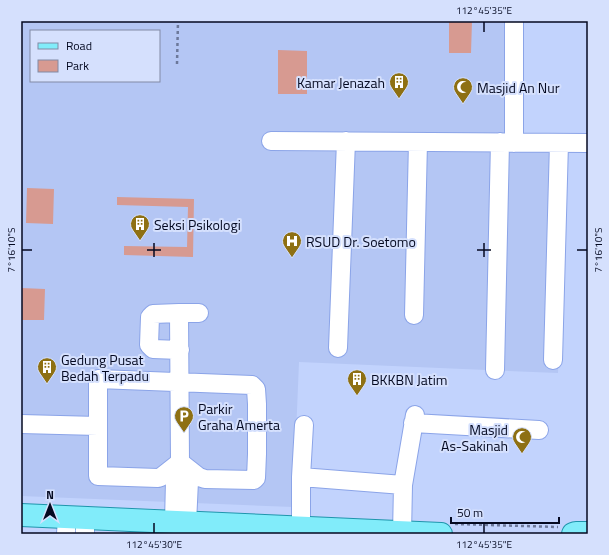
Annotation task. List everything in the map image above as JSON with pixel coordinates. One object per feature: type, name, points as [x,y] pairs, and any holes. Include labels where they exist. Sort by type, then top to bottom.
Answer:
[{"type":"main road","points":[[21,515],[76,526],[181,522],[367,532],[441,534]]},
{"type":"main road","points":[[573,534],[588,533]]},
{"type":"lane","points":[[496,370],[514,21]]},
{"type":"lane","points":[[271,141],[588,143]]},
{"type":"lane","points":[[338,348],[346,141]]},
{"type":"lane","points":[[414,315],[418,142]]},
{"type":"lane","points":[[553,360],[559,143]]},
{"type":"lane","points":[[179,313],[180,462],[189,480],[181,522]]},
{"type":"lane","points":[[180,350],[153,349],[149,345],[150,316],[153,314],[199,313]]},
{"type":"lane","points":[[98,379],[252,385],[256,388],[257,476],[254,480],[205,479],[199,477],[180,462],[161,477],[98,476],[98,379]]},
{"type":"lane","points":[[402,533],[403,485],[414,419],[539,430]]},
{"type":"lane","points":[[21,424],[98,426]]},
{"type":"lane","points":[[301,528],[301,477],[304,425]]},
{"type":"lane","points":[[301,477],[403,485]]},
{"type":"path","points":[[177,64],[178,21]]},
{"type":"shaded area","name":"RSUD Dr. Soetomo","points":[[21,21],[523,21],[523,134],[566,153],[558,373],[299,362],[293,507],[21,496]]},
{"type":"green space","points":[[449,21],[472,21],[471,53],[449,53]]},
{"type":"green space","points":[[278,50],[307,51],[307,94],[278,94]]},
{"type":"green space","points":[[27,188],[54,189],[53,224],[26,223]]},
{"type":"green space","points":[[117,197],[194,199],[193,257],[124,255],[124,246],[187,247],[188,207],[117,205]]},
{"type":"green space","points":[[21,288],[45,289],[44,320],[21,320]]},
{"type":"place","name":"Kamar Jenazah","points":[[399,99]]},
{"type":"place","name":"Masjid An Nur","points":[[463,104]]},
{"type":"place","name":"Seksi Psikologi","points":[[140,241]]},
{"type":"place","name":"RSUD Dr. Soetomo","points":[[292,258]]},
{"type":"place","name":"Gedung Pusat Bedah Terpadu","points":[[47,384]]},
{"type":"place","name":"BKKBN Jatim","points":[[357,396]]},
{"type":"place","name":"Parkir Graha Amerta","points":[[184,433]]},
{"type":"place","name":"Masjid As-Sakinah","points":[[522,454]]}]
